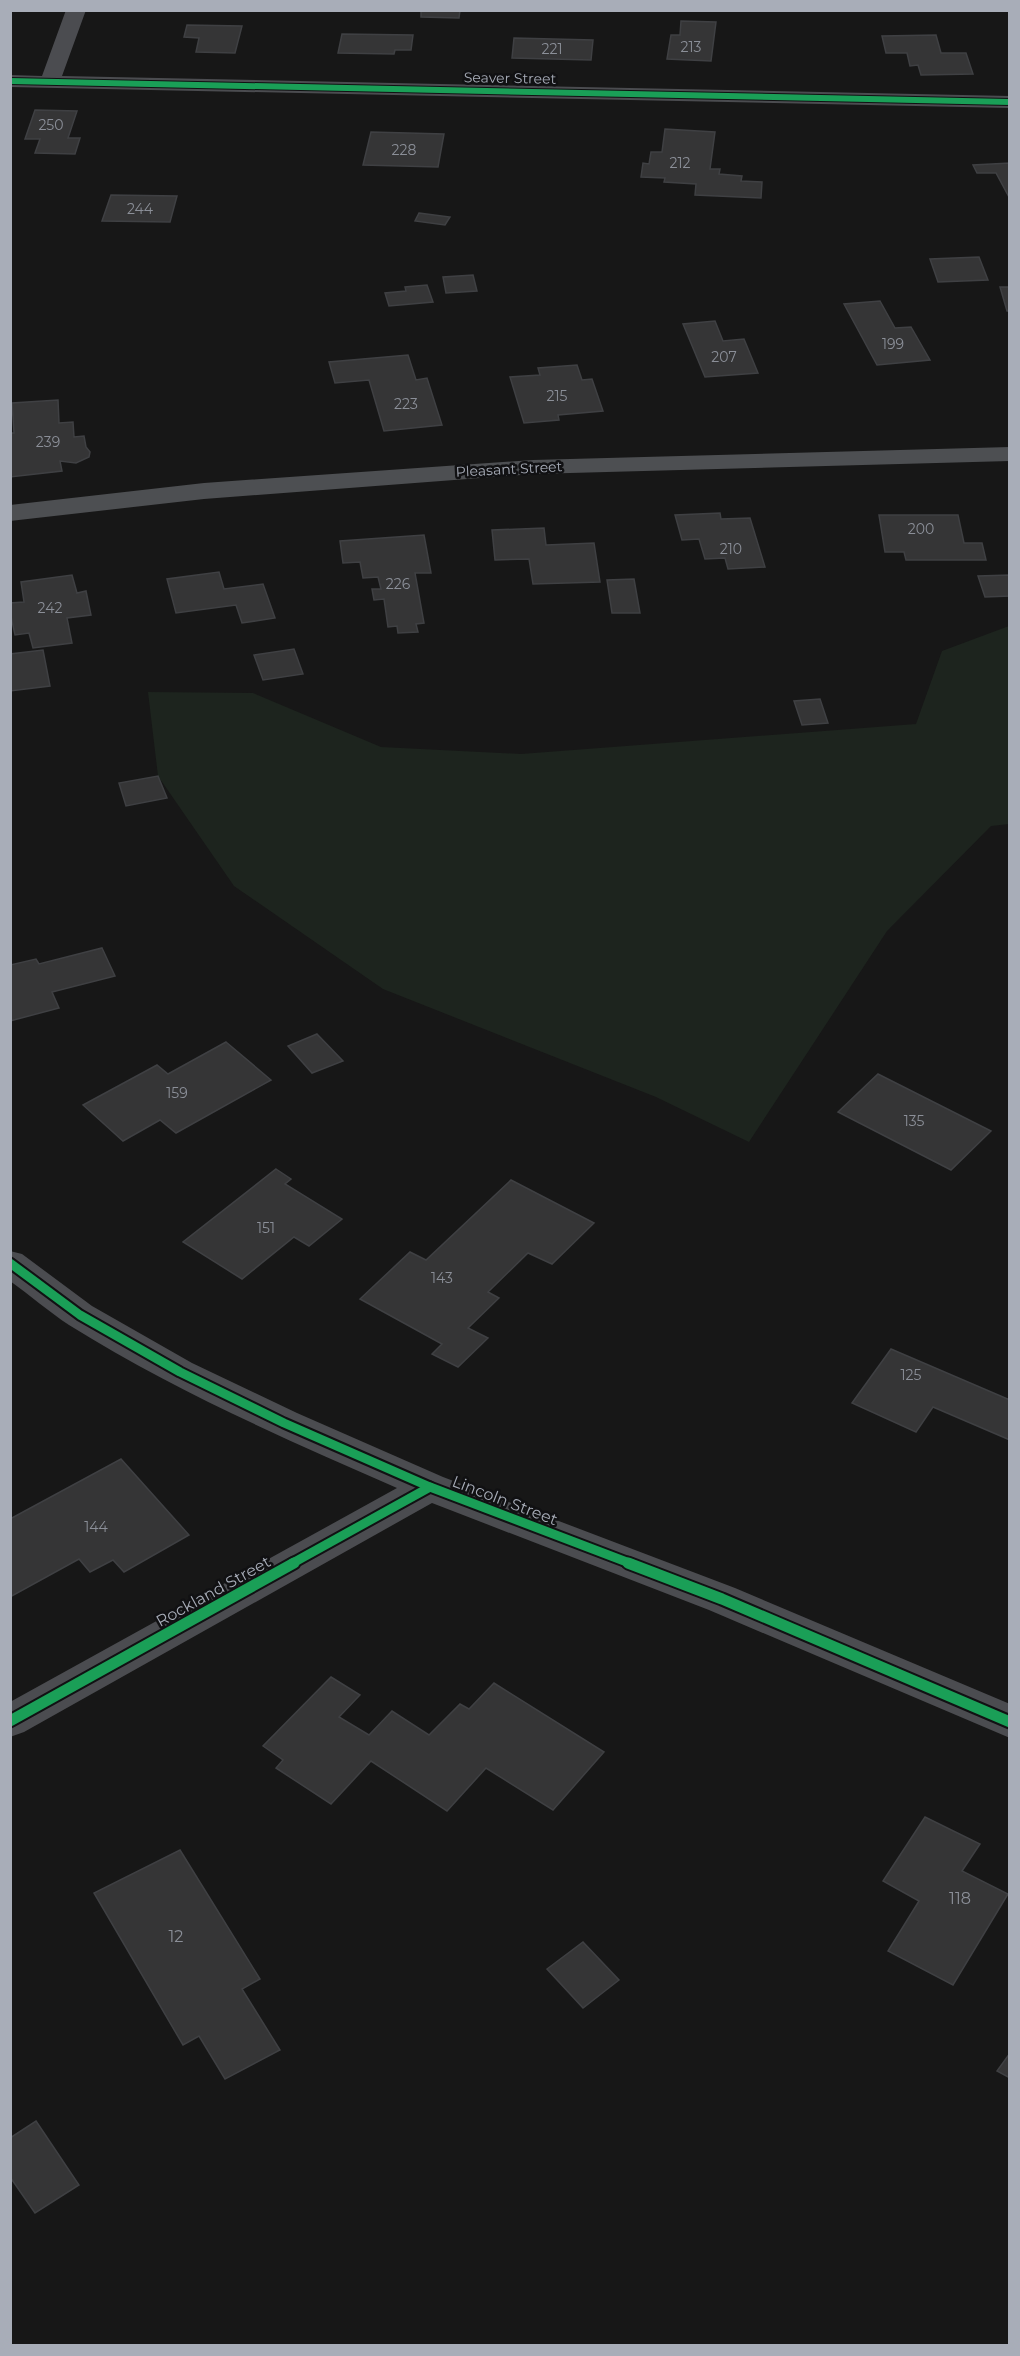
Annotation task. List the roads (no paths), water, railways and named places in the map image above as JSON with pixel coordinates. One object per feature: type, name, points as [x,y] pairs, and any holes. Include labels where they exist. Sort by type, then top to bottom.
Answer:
[{"type":"main road","name":"Pleasant Street","points":[[10,513],[204,491],[533,467],[1010,454]]},
{"type":"street","points":[[50,82],[76,10]]},
{"type":"street","name":"Seaver Street","points":[[10,81],[1010,102]]},
{"type":"street","name":"Lincoln Street","points":[[10,1263],[80,1315],[180,1372],[284,1424],[430,1487],[722,1599],[1010,1722]]},
{"type":"street","name":"Rockland Street","points":[[10,1721],[430,1487]]}]
